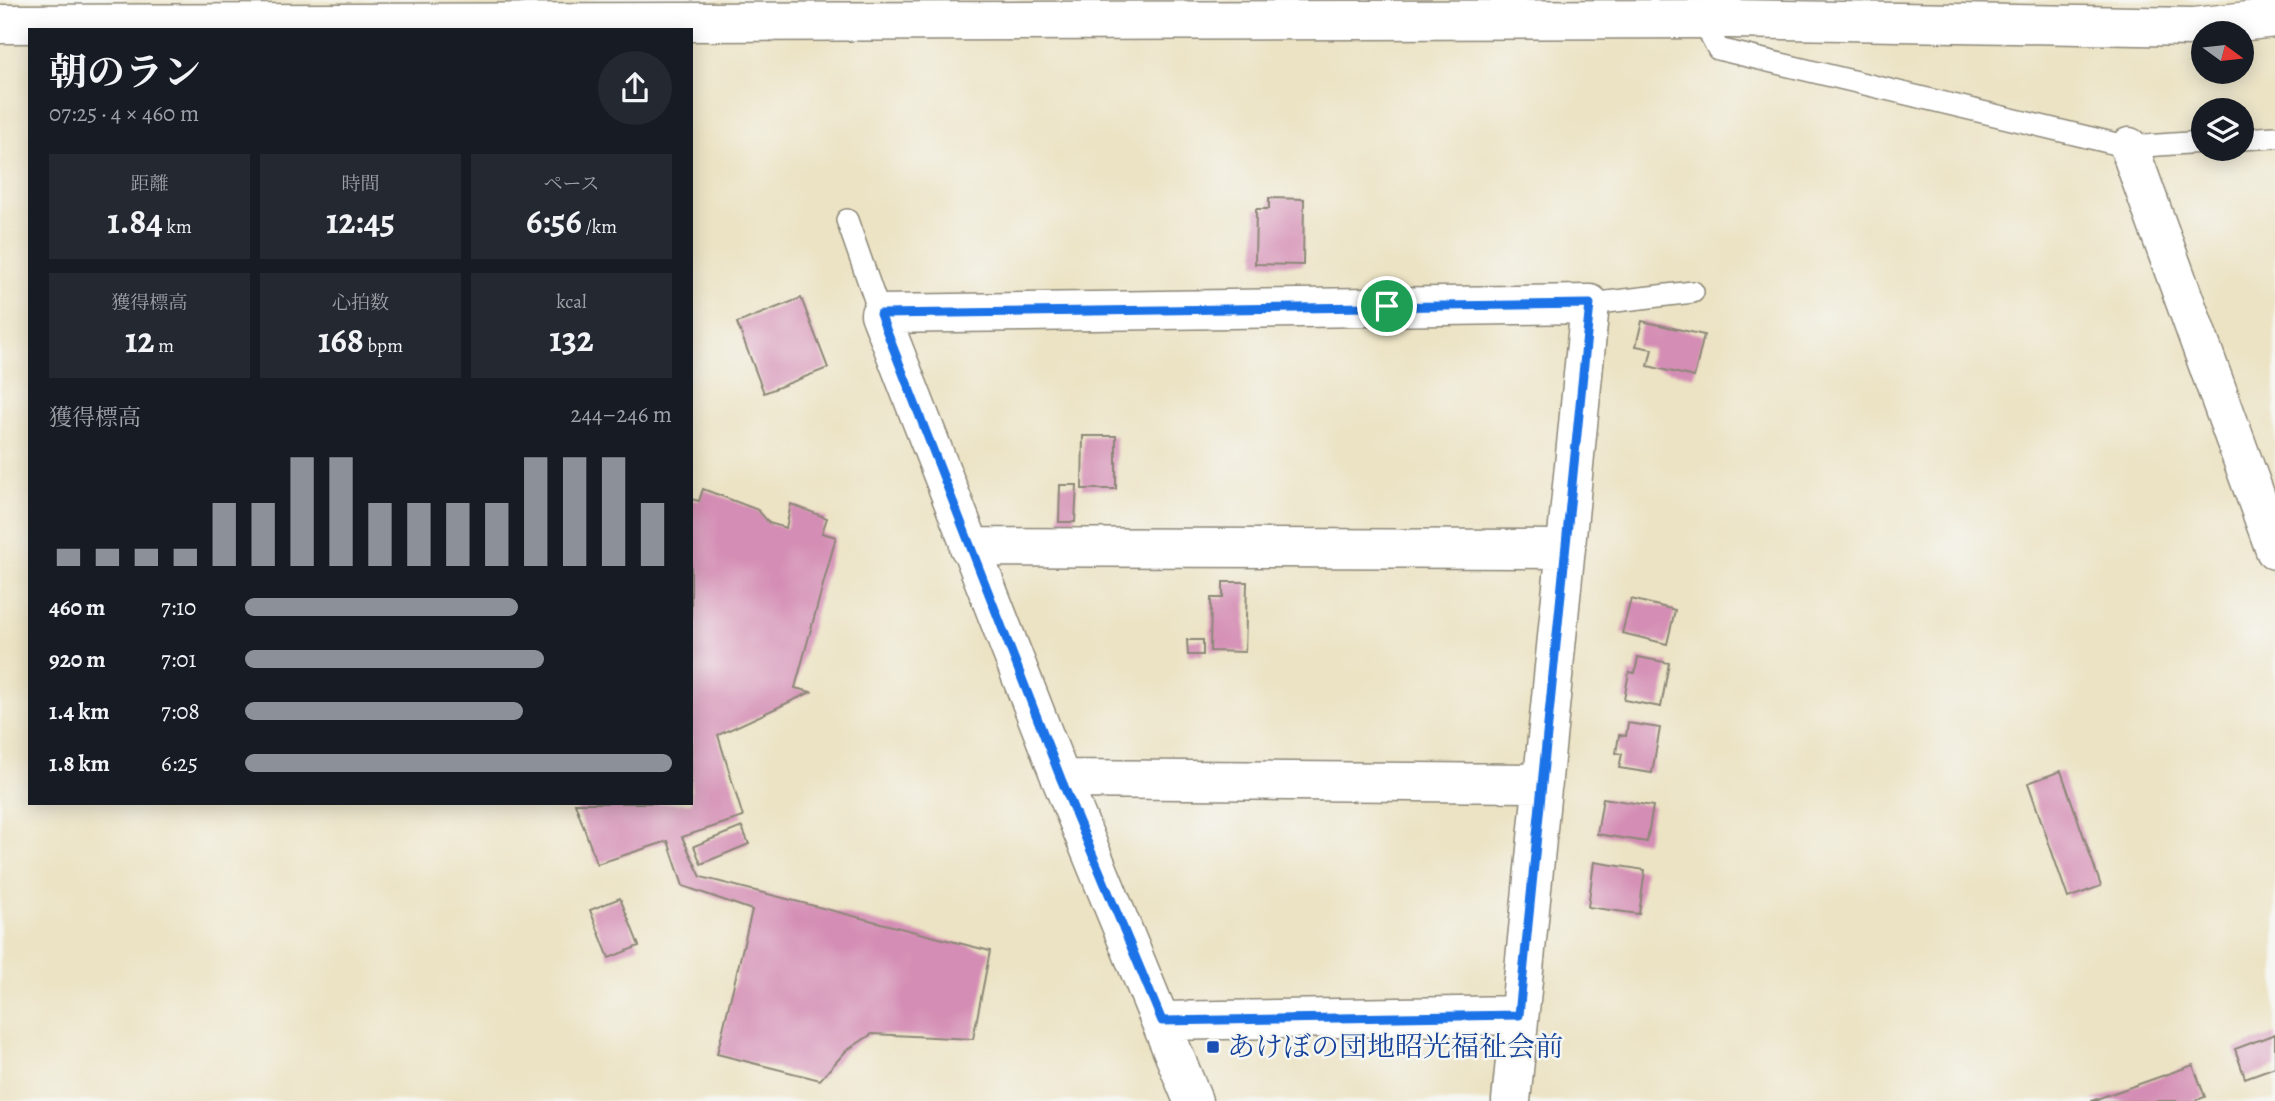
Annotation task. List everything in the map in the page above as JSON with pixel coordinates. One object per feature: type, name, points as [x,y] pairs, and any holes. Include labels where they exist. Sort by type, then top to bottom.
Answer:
[{"type":"street","points":[[0,24],[1702,19],[2194,27],[2275,18]]},
{"type":"street","points":[[2129,147],[2275,550]]},
{"type":"street","points":[[1193,1101],[1061,779],[880,314],[1590,304],[1511,1101]]},
{"type":"street","points":[[969,547],[1566,549]]},
{"type":"street","points":[[1061,779],[1543,783]]},
{"type":"street","points":[[1162,1021],[1519,1015]]},
{"type":"lane","points":[[1702,19],[1718,49],[2129,147],[2191,143]]},
{"type":"lane","points":[[2254,138],[2275,137]]},
{"type":"lane","points":[[847,220],[880,314]]},
{"type":"lane","points":[[1590,304],[1693,292]]},
{"type":"building","points":[[1269,198],[1304,199],[1303,265],[1255,264],[1256,209],[1269,209]]},
{"type":"building","points":[[801,298],[828,368],[764,393],[737,323]]},
{"type":"building","points":[[1642,321],[1704,335],[1694,377],[1648,366],[1652,349],[1636,346]]},
{"type":"building","points":[[1083,436],[1116,436],[1116,489],[1082,489]]},
{"type":"building","points":[[1060,485],[1077,485],[1075,522],[1059,522]]},
{"type":"building","points":[[703,489],[758,510],[769,523],[786,528],[791,504],[827,518],[822,533],[836,537],[795,688],[811,692],[718,735],[743,817],[682,837],[701,877],[990,951],[973,1039],[872,1034],[846,1051],[820,1080],[717,1054],[752,910],[683,886],[668,841],[597,864],[576,805],[693,805],[693,500],[699,501]]},
{"type":"building","points":[[1223,582],[1247,582],[1245,652],[1210,651],[1211,598],[1223,598]]},
{"type":"building","points":[[1631,599],[1675,610],[1667,644],[1622,633]]},
{"type":"building","points":[[1187,640],[1203,640],[1203,655],[1188,655]]},
{"type":"building","points":[[1638,657],[1669,663],[1661,707],[1624,700],[1629,672],[1635,673]]},
{"type":"building","points":[[1628,723],[1660,728],[1652,773],[1619,768],[1622,754],[1616,753],[1619,735],[1626,736]]},
{"type":"building","points":[[2061,771],[2101,886],[2068,898],[2028,783]]},
{"type":"building","points":[[1603,798],[1653,806],[1647,842],[1597,834]]},
{"type":"building","points":[[742,827],[749,844],[701,864],[694,846]]},
{"type":"building","points":[[1594,862],[1645,870],[1639,914],[1588,907]]},
{"type":"building","points":[[620,898],[639,946],[609,958],[590,910]]},
{"type":"building","points":[[2275,1034],[2275,1067],[2245,1078],[2235,1049]]},
{"type":"building","points":[[2193,1065],[2205,1097],[2194,1101],[2091,1101]]},
{"type":"place","name":"あけぼの団地昭光福祉会前","points":[[1213,1047]]},
{"type":"route","points":[[1590,304],[1519,1015],[1162,1021],[1061,779],[880,314],[1387,306],[1590,304]]}]
